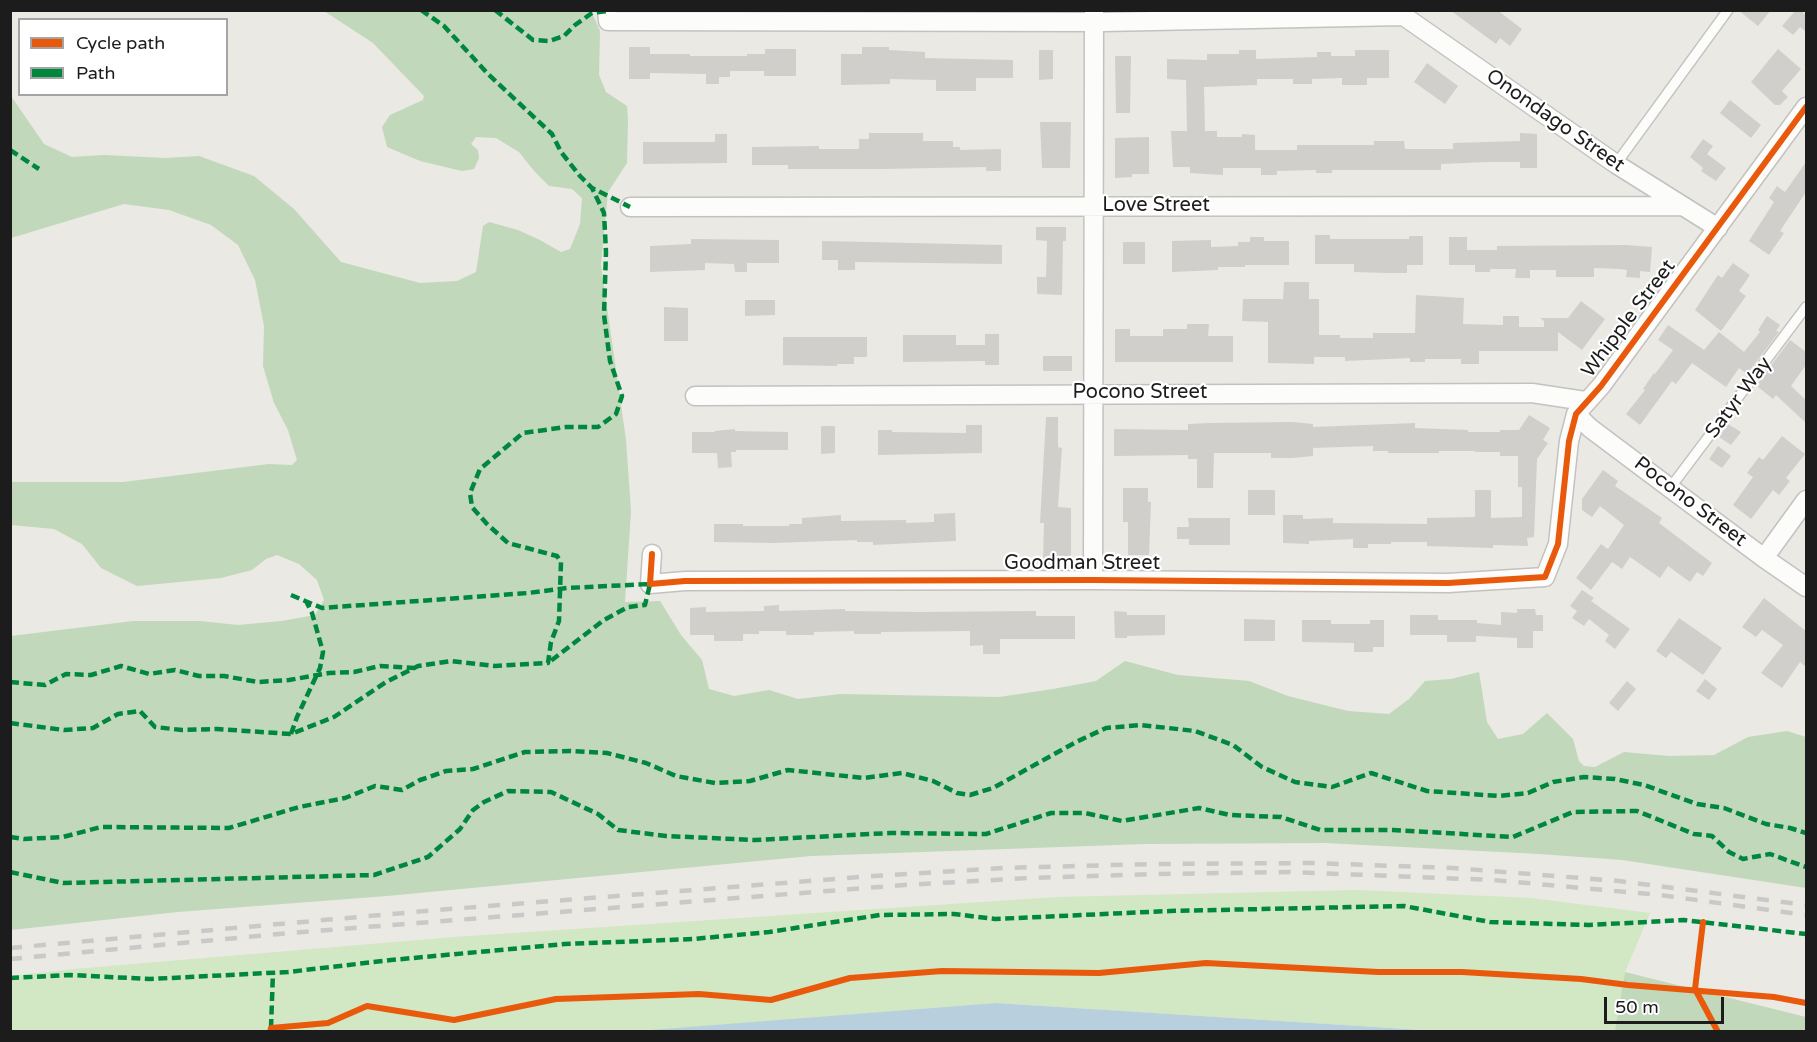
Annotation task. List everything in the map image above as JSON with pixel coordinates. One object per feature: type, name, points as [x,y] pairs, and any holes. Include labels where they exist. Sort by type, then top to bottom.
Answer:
[{"type":"street","name":"Onondago Street","points":[[1399,13],[1616,164],[1718,228]]},
{"type":"street","points":[[607,16],[1094,16],[1399,13]]},
{"type":"street","points":[[1093,580],[1094,16]]},
{"type":"street","name":"Whipple Street","points":[[1580,408],[1601,386],[1806,107]]},
{"type":"street","name":"Love Street","points":[[630,207],[1682,206]]},
{"type":"street","name":"Pocono Street","points":[[695,396],[1532,393],[1580,408],[1590,428],[1806,587]]},
{"type":"street","name":"Goodman Street","points":[[652,554],[650,584],[696,580],[1448,583],[1545,577],[1558,544],[1569,441],[1580,408]]},
{"type":"street","points":[[1764,558],[1806,500]]},
{"type":"lane","points":[[1616,164],[1728,10]]},
{"type":"lane","name":"Satyr Way","points":[[1670,488],[1806,307]]},
{"type":"green space","points":[[324,11],[591,11],[600,31],[599,75],[606,92],[627,106],[628,120],[627,163],[608,192],[601,265],[626,440],[631,511],[625,602],[660,601],[681,635],[702,660],[709,689],[734,696],[769,690],[798,699],[840,694],[999,697],[1096,681],[1125,661],[1178,675],[1249,681],[1288,696],[1348,711],[1389,714],[1409,699],[1425,681],[1451,679],[1479,672],[1487,722],[1498,739],[1523,734],[1547,713],[1573,739],[1579,761],[1584,766],[1595,767],[1624,752],[1669,756],[1714,755],[1748,737],[1787,731],[1806,737],[1806,888],[1622,860],[1539,854],[1325,843],[1144,844],[811,856],[387,896],[178,912],[11,930],[11,636],[133,621],[200,621],[238,625],[282,621],[315,615],[324,600],[317,580],[299,564],[277,555],[266,559],[252,570],[221,578],[137,586],[101,568],[82,544],[54,529],[11,525],[11,482],[123,482],[269,464],[292,465],[297,460],[288,430],[274,403],[263,366],[264,326],[255,280],[238,245],[211,225],[169,210],[124,204],[11,238],[11,96],[44,144],[72,157],[199,156],[254,176],[294,209],[341,262],[420,283],[457,281],[476,272],[483,226],[489,222],[518,230],[561,252],[570,249],[580,224],[582,198],[572,189],[549,186],[519,152],[496,138],[476,137],[471,144],[478,150],[479,158],[474,169],[462,171],[420,161],[387,147],[382,127],[390,115],[423,100],[424,96],[373,43]]},
{"type":"green space","points":[[1357,890],[1531,898],[1650,913],[1625,972],[1615,1032],[1438,1031],[996,1003],[638,1032],[11,1032],[10,976],[74,969],[454,937],[1057,897]]},
{"type":"green space","points":[[1625,972],[1806,1017],[1806,1031],[1615,1031]]},
{"type":"water","points":[[996,1003],[1438,1031],[638,1031]]},
{"type":"building","points":[[1450,10],[1497,10],[1522,29],[1510,46],[1500,38],[1496,44]]},
{"type":"building","points":[[1738,10],[1771,10],[1758,26]]},
{"type":"building","points":[[1796,10],[1801,10],[1806,16],[1806,32],[1800,27],[1793,35],[1782,26]]},
{"type":"building","points":[[629,47],[650,47],[650,54],[690,54],[690,56],[747,56],[747,54],[765,54],[765,49],[796,49],[796,76],[764,76],[764,71],[730,71],[730,77],[719,77],[719,84],[706,84],[706,74],[650,73],[650,79],[629,79]]},
{"type":"building","points":[[862,47],[889,47],[889,50],[925,52],[925,58],[1013,60],[1013,78],[976,78],[976,91],[936,91],[936,80],[890,79],[890,84],[841,85],[841,54],[862,54]]},
{"type":"building","points":[[1778,49],[1801,69],[1782,91],[1788,97],[1780,105],[1775,105],[1751,82]]},
{"type":"building","points":[[1039,50],[1053,50],[1053,79],[1039,80]]},
{"type":"building","points":[[1239,50],[1256,50],[1256,59],[1317,57],[1317,52],[1331,52],[1331,56],[1355,56],[1355,50],[1389,50],[1389,78],[1367,78],[1367,85],[1342,85],[1342,78],[1312,79],[1312,84],[1293,84],[1293,79],[1257,79],[1257,85],[1204,87],[1205,131],[1217,131],[1217,137],[1255,135],[1255,150],[1297,150],[1297,145],[1374,145],[1374,141],[1404,141],[1405,149],[1453,149],[1453,143],[1520,141],[1520,133],[1537,134],[1537,168],[1520,168],[1520,162],[1488,162],[1441,164],[1441,170],[1332,170],[1332,173],[1316,173],[1316,170],[1277,171],[1277,175],[1261,175],[1261,168],[1223,168],[1223,175],[1190,173],[1190,167],[1173,167],[1171,131],[1187,131],[1186,80],[1167,79],[1167,59],[1207,60],[1207,54],[1239,54]]},
{"type":"building","points":[[1115,56],[1131,56],[1130,113],[1116,113]]},
{"type":"building","points":[[1427,63],[1458,86],[1445,104],[1414,82]]},
{"type":"building","points":[[1730,100],[1761,125],[1751,138],[1720,113]]},
{"type":"building","points":[[1040,122],[1071,122],[1070,168],[1042,168]]},
{"type":"building","points":[[869,133],[923,133],[923,141],[953,141],[953,147],[960,147],[960,150],[1001,149],[1001,171],[986,171],[986,167],[788,169],[788,165],[752,165],[752,147],[819,146],[819,149],[859,149],[859,139],[869,139]]},
{"type":"building","points":[[715,134],[727,134],[727,163],[643,164],[643,142],[715,142]]},
{"type":"building","points":[[1149,137],[1149,174],[1132,174],[1132,177],[1115,178],[1115,138]]},
{"type":"building","points":[[1703,139],[1713,146],[1707,154],[1726,168],[1716,181],[1701,171],[1703,168],[1690,157]]},
{"type":"building","points":[[1806,162],[1806,192],[1780,231],[1784,233],[1769,255],[1749,241],[1774,202],[1769,198],[1777,186],[1785,192]]},
{"type":"building","points":[[1036,227],[1066,227],[1066,241],[1063,241],[1062,295],[1037,294],[1037,277],[1046,277],[1047,241],[1036,240]]},
{"type":"building","points":[[1315,235],[1330,235],[1330,239],[1409,239],[1409,236],[1423,236],[1423,265],[1407,265],[1407,273],[1388,273],[1354,272],[1354,264],[1315,264]]},
{"type":"building","points":[[1250,237],[1264,237],[1264,241],[1289,241],[1289,265],[1245,265],[1245,267],[1218,267],[1218,270],[1172,272],[1172,241],[1211,240],[1211,247],[1238,246],[1238,242],[1250,242]]},
{"type":"building","points":[[1449,237],[1467,237],[1467,250],[1497,250],[1497,246],[1626,245],[1652,247],[1650,272],[1640,271],[1640,278],[1626,277],[1627,270],[1594,268],[1594,277],[1556,277],[1556,270],[1530,270],[1530,278],[1515,278],[1516,269],[1490,269],[1490,272],[1475,272],[1475,265],[1449,265]]},
{"type":"building","points":[[691,239],[779,240],[779,263],[747,263],[747,272],[735,272],[734,264],[705,263],[705,270],[650,272],[650,246],[691,244]]},
{"type":"building","points":[[822,241],[1002,245],[1002,264],[855,262],[855,270],[838,270],[838,260],[822,260]]},
{"type":"building","points":[[1123,242],[1145,242],[1145,264],[1123,264]]},
{"type":"building","points":[[1733,263],[1750,275],[1739,291],[1746,296],[1721,331],[1695,310],[1718,275],[1722,278]]},
{"type":"building","points":[[1284,282],[1309,282],[1309,299],[1319,299],[1319,335],[1340,335],[1340,338],[1373,338],[1373,333],[1415,333],[1416,295],[1464,298],[1463,324],[1503,325],[1503,316],[1519,316],[1519,327],[1544,327],[1544,321],[1540,318],[1568,318],[1581,301],[1605,319],[1582,350],[1558,332],[1558,351],[1479,351],[1479,364],[1461,364],[1461,359],[1425,359],[1425,362],[1410,362],[1410,358],[1345,361],[1345,357],[1314,357],[1314,364],[1268,363],[1268,322],[1242,321],[1243,299],[1283,299]]},
{"type":"building","points":[[745,300],[775,300],[775,315],[745,316]]},
{"type":"building","points":[[664,307],[688,308],[688,341],[664,341]]},
{"type":"building","points":[[1767,316],[1780,325],[1776,331],[1779,332],[1747,374],[1739,368],[1726,387],[1692,363],[1676,384],[1672,381],[1640,425],[1626,414],[1673,350],[1658,340],[1668,325],[1704,350],[1719,332],[1744,352],[1760,332],[1758,330]]},
{"type":"building","points":[[1187,324],[1209,324],[1208,336],[1233,336],[1233,362],[1115,362],[1115,329],[1130,329],[1130,336],[1163,336],[1163,329],[1187,329]]},
{"type":"building","points":[[985,334],[999,334],[999,365],[985,365],[985,361],[903,362],[903,335],[956,335],[956,345],[985,345]]},
{"type":"building","points":[[783,337],[867,337],[867,357],[854,357],[854,364],[837,364],[837,366],[783,365]]},
{"type":"building","points":[[1790,340],[1806,352],[1806,365],[1791,386],[1806,400],[1806,423],[1776,395],[1773,399],[1758,387],[1760,384],[1758,383]]},
{"type":"building","points":[[1043,356],[1072,356],[1072,371],[1043,371]]},
{"type":"building","points":[[1529,415],[1550,428],[1543,440],[1548,443],[1537,459],[1534,537],[1527,538],[1528,546],[1493,545],[1493,548],[1427,546],[1427,542],[1391,542],[1391,544],[1368,544],[1368,548],[1353,548],[1353,539],[1309,541],[1309,544],[1283,543],[1283,515],[1303,515],[1303,519],[1333,518],[1333,523],[1427,524],[1427,518],[1475,517],[1475,490],[1491,490],[1491,518],[1522,517],[1522,487],[1518,487],[1518,456],[1500,456],[1500,452],[1388,453],[1388,451],[1373,451],[1373,446],[1313,448],[1313,456],[1292,458],[1271,458],[1271,453],[1214,453],[1213,488],[1197,488],[1197,459],[1188,459],[1188,455],[1114,456],[1114,429],[1188,430],[1188,424],[1292,422],[1313,424],[1313,427],[1415,423],[1415,428],[1500,432],[1500,430],[1519,430]]},
{"type":"building","points":[[1046,417],[1058,417],[1058,447],[1062,448],[1058,507],[1071,508],[1071,562],[1043,562],[1044,523],[1040,523]]},
{"type":"building","points":[[1728,424],[1741,432],[1731,445],[1719,437]]},
{"type":"building","points":[[966,425],[982,425],[982,453],[878,455],[878,430],[966,433]]},
{"type":"building","points":[[821,426],[835,426],[835,453],[821,454]]},
{"type":"building","points":[[735,429],[735,431],[788,432],[788,450],[736,450],[736,452],[731,452],[732,467],[718,468],[717,453],[692,453],[692,432]]},
{"type":"building","points":[[1782,436],[1805,454],[1786,478],[1790,481],[1779,495],[1773,490],[1751,519],[1733,505],[1753,477],[1747,473],[1759,457],[1763,460]]},
{"type":"building","points":[[1718,446],[1731,456],[1722,468],[1709,459]]},
{"type":"building","points":[[1603,470],[1618,481],[1615,486],[1662,518],[1659,523],[1712,563],[1703,576],[1697,572],[1690,582],[1668,566],[1660,578],[1630,557],[1622,569],[1612,562],[1591,590],[1576,578],[1601,544],[1608,549],[1624,525],[1600,506],[1592,517],[1582,510],[1582,499]]},
{"type":"building","points":[[1123,488],[1148,488],[1148,502],[1151,502],[1149,555],[1128,555],[1128,522],[1123,522]]},
{"type":"building","points":[[1248,490],[1275,490],[1275,515],[1248,515]]},
{"type":"building","points":[[955,513],[956,541],[873,545],[873,542],[857,542],[857,540],[774,543],[714,542],[714,524],[789,526],[789,524],[802,524],[802,518],[841,515],[841,521],[934,522],[934,514]]},
{"type":"building","points":[[1188,518],[1230,518],[1230,545],[1189,545],[1189,539],[1177,539],[1177,527],[1189,527]]},
{"type":"building","points":[[1582,590],[1594,598],[1591,601],[1630,629],[1615,649],[1605,641],[1609,635],[1589,619],[1584,626],[1572,618],[1577,611],[1570,606]]},
{"type":"building","points":[[1764,598],[1806,631],[1806,667],[1800,662],[1782,688],[1761,673],[1783,645],[1762,630],[1756,637],[1742,627]]},
{"type":"building","points":[[779,605],[779,611],[845,609],[845,611],[921,612],[1036,611],[1036,616],[1075,616],[1075,639],[1000,639],[1000,654],[983,654],[983,645],[970,646],[970,631],[854,634],[854,631],[786,635],[786,631],[759,631],[759,634],[743,634],[743,641],[714,641],[714,635],[690,635],[690,608],[706,607],[706,612],[764,611],[764,606]]},
{"type":"building","points":[[1517,609],[1535,609],[1536,615],[1543,615],[1543,631],[1533,631],[1533,648],[1517,648],[1517,638],[1476,636],[1476,642],[1447,642],[1447,635],[1410,635],[1410,615],[1438,615],[1438,620],[1477,620],[1477,623],[1501,625],[1501,612],[1517,613]]},
{"type":"building","points":[[1114,611],[1127,612],[1127,615],[1165,615],[1165,635],[1115,638]]},
{"type":"building","points":[[1679,618],[1722,648],[1703,675],[1671,652],[1666,658],[1656,651]]},
{"type":"building","points":[[1244,619],[1275,620],[1275,641],[1244,641]]},
{"type":"building","points":[[1302,620],[1331,620],[1331,624],[1370,624],[1370,620],[1384,620],[1384,647],[1373,647],[1373,652],[1354,652],[1354,643],[1302,642]]},
{"type":"building","points":[[1705,679],[1717,689],[1709,700],[1696,691]]},
{"type":"building","points":[[1627,681],[1636,689],[1618,711],[1609,703]]},
{"type":"railway","points":[[10,948],[437,910],[873,876],[1003,868],[1152,864],[1312,863],[1453,868],[1619,881],[1806,905]]},
{"type":"railway","points":[[10,959],[290,933],[904,885],[1158,874],[1290,872],[1493,880],[1660,895],[1806,915]]},
{"type":"marked path","points":[[421,10],[444,26],[488,74],[552,134],[561,152],[592,188],[630,207]]},
{"type":"marked path","points":[[495,10],[533,40],[549,41],[564,36],[592,13],[607,11]]},
{"type":"marked path","points":[[10,150],[39,169]]},
{"type":"marked path","points":[[10,723],[64,730],[93,728],[118,714],[140,711],[155,727],[291,734],[334,717],[386,682],[418,666],[451,661],[495,666],[548,663],[551,642],[559,621],[561,562],[557,556],[508,543],[472,507],[470,493],[480,469],[523,433],[566,427],[598,427],[616,414],[622,396],[610,361],[604,315],[606,252],[604,213],[592,188]]},
{"type":"marked path","points":[[291,595],[322,608],[528,593],[567,588],[650,584],[645,605],[628,607],[604,620],[548,663]]},
{"type":"marked path","points":[[291,734],[320,668],[323,652],[312,613],[306,601]]},
{"type":"marked path","points":[[10,682],[45,685],[66,674],[91,675],[121,666],[149,674],[175,670],[199,676],[224,676],[258,682],[354,672],[380,666],[414,668]]},
{"type":"marked path","points":[[10,837],[24,839],[63,837],[101,827],[229,828],[299,807],[345,798],[375,786],[402,790],[420,780],[446,771],[473,769],[525,752],[607,753],[646,763],[676,776],[715,783],[750,781],[788,770],[864,778],[902,773],[933,781],[957,793],[970,795],[993,788],[1106,728],[1141,725],[1195,731],[1233,745],[1262,767],[1295,782],[1332,787],[1371,773],[1427,791],[1499,796],[1528,793],[1553,782],[1584,777],[1615,779],[1644,785],[1697,804],[1724,808],[1766,824],[1806,833]]},
{"type":"marked path","points":[[10,872],[63,883],[374,875],[428,857],[460,829],[473,810],[508,791],[551,792],[598,814],[618,830],[666,836],[755,840],[890,833],[986,834],[1051,813],[1085,813],[1122,821],[1199,808],[1230,815],[1281,817],[1320,830],[1393,830],[1513,837],[1573,812],[1637,811],[1694,834],[1712,836],[1729,852],[1743,859],[1770,854],[1806,867]]},
{"type":"marked path","points":[[10,978],[70,975],[150,979],[288,972],[565,944],[693,939],[769,932],[880,915],[954,914],[995,919],[1170,911],[1404,906],[1490,922],[1589,925],[1684,920],[1806,934]]},
{"type":"marked path","points":[[271,1028],[273,972]]},
{"type":"cycle path","points":[[652,554],[650,584],[685,581],[1093,580],[1448,583],[1545,577],[1558,544],[1569,441],[1576,414],[1601,386],[1806,107]]},
{"type":"cycle path","points":[[1703,922],[1695,989],[1718,1032]]},
{"type":"cycle path","points":[[270,1032],[271,1028],[328,1023],[367,1006],[454,1020],[556,999],[699,994],[771,1000],[850,978],[942,971],[1099,973],[1206,963],[1378,972],[1462,972],[1581,979],[1774,997],[1806,1003]]}]
